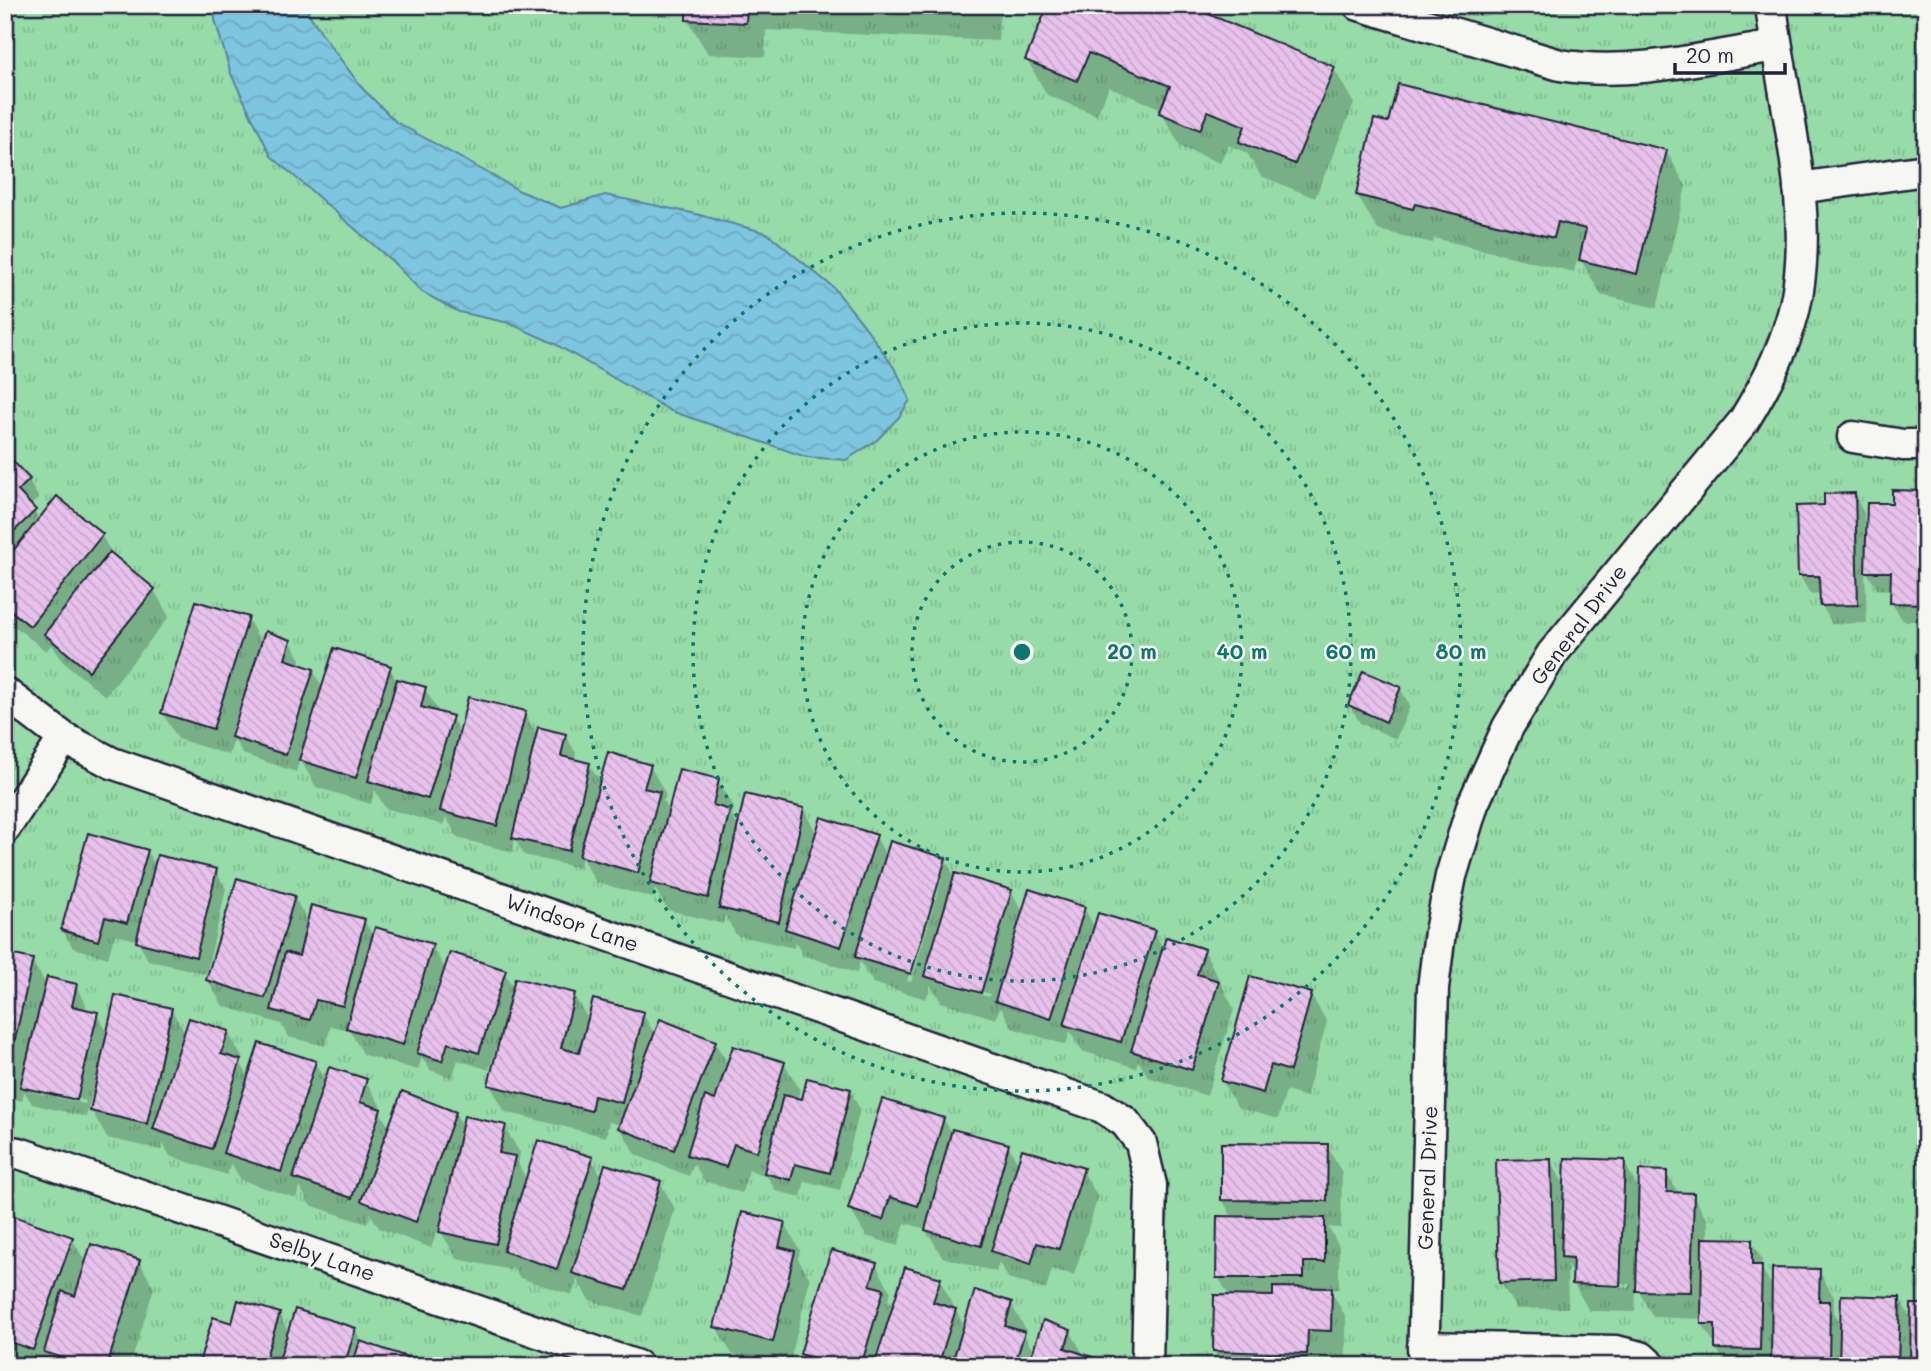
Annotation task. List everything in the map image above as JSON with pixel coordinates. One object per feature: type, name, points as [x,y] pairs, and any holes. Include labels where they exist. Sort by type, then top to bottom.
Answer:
[{"type":"street","points":[[1359,5],[1534,58],[1588,70],[1617,71],[1776,46]]},
{"type":"street","name":"General Drive","points":[[1423,1356],[1433,988],[1451,876],[1473,804],[1508,727],[1552,654],[1743,422],[1758,399],[1783,347],[1797,296],[1802,244],[1799,188],[1771,5]]},
{"type":"street","points":[[1799,188],[1926,170]]},
{"type":"street","points":[[1853,438],[1903,445],[1926,444]]},
{"type":"street","name":"Windsor Lane","points":[[5,693],[64,738],[113,763],[1102,1107],[1125,1122],[1141,1143],[1151,1185],[1147,1366]]},
{"type":"street","points":[[5,828],[64,738]]},
{"type":"street","name":"Selby Lane","points":[[5,1151],[19,1153],[637,1366]]},
{"type":"street","points":[[1423,1356],[1616,1351],[1641,1357],[1651,1366]]},
{"type":"green space","points":[[5,5],[1926,5],[1926,1366],[5,1366]]},
{"type":"water","points":[[215,5],[306,5],[329,44],[363,89],[396,122],[520,191],[561,208],[605,195],[692,213],[767,233],[834,288],[897,372],[910,400],[900,416],[877,440],[846,460],[806,457],[671,411],[553,343],[509,323],[459,312],[422,292],[392,261],[271,156],[231,74],[215,20]]},
{"type":"building","points":[[686,5],[747,5],[746,23],[686,20]]},
{"type":"building","points":[[1048,5],[1208,5],[1211,7],[1208,14],[1335,67],[1295,164],[1239,142],[1245,126],[1208,111],[1200,130],[1159,113],[1170,86],[1089,53],[1077,81],[1025,60]]},
{"type":"building","points":[[1398,84],[1667,150],[1637,274],[1579,260],[1586,229],[1558,222],[1554,238],[1415,204],[1413,209],[1356,195],[1374,119],[1388,122]]},
{"type":"building","points":[[7,455],[30,479],[18,491],[36,510],[5,540],[5,457]]},
{"type":"building","points":[[1892,490],[1926,491],[1924,604],[1890,603],[1891,572],[1865,572],[1867,503],[1892,503]]},
{"type":"building","points":[[1855,493],[1858,605],[1820,606],[1819,576],[1798,576],[1796,506],[1824,505],[1824,494]]},
{"type":"building","points":[[57,496],[103,534],[30,626],[5,606],[5,561]]},
{"type":"building","points":[[110,552],[155,589],[89,671],[44,634]]},
{"type":"building","points":[[196,601],[249,617],[213,729],[161,713]]},
{"type":"building","points":[[265,631],[291,640],[285,659],[314,669],[286,755],[231,737]]},
{"type":"building","points":[[334,648],[391,666],[356,778],[299,760]]},
{"type":"building","points":[[1363,671],[1401,687],[1386,722],[1348,705]]},
{"type":"building","points":[[397,679],[426,687],[421,707],[453,716],[428,799],[368,781]]},
{"type":"building","points":[[468,697],[526,711],[497,826],[440,811]]},
{"type":"building","points":[[538,727],[566,734],[561,756],[590,763],[569,851],[512,838]]},
{"type":"building","points":[[608,752],[651,765],[644,788],[660,792],[638,873],[579,856]]},
{"type":"building","points":[[679,769],[719,779],[713,805],[730,810],[708,898],[650,883]]},
{"type":"building","points":[[745,794],[804,808],[779,922],[719,908]]},
{"type":"building","points":[[821,817],[877,835],[841,947],[785,929]]},
{"type":"building","points":[[88,833],[148,850],[127,923],[105,917],[98,941],[61,930]]},
{"type":"building","points":[[890,841],[946,858],[911,974],[855,957]]},
{"type":"building","points":[[157,855],[217,869],[196,957],[136,942]]},
{"type":"building","points":[[955,873],[1012,890],[981,993],[924,976]]},
{"type":"building","points":[[237,878],[295,896],[265,998],[206,980]]},
{"type":"building","points":[[1029,889],[1085,907],[1051,1019],[995,1001]]},
{"type":"building","points":[[311,905],[365,919],[343,1006],[316,1000],[310,1020],[271,1010],[285,952],[299,956]]},
{"type":"building","points":[[1098,913],[1155,930],[1121,1042],[1064,1025]]},
{"type":"building","points":[[375,927],[433,944],[403,1045],[346,1028]]},
{"type":"building","points":[[1166,937],[1205,949],[1197,974],[1219,981],[1192,1070],[1131,1051]]},
{"type":"building","points":[[450,952],[506,970],[479,1053],[448,1043],[442,1061],[417,1053]]},
{"type":"building","points":[[5,953],[33,959],[7,1075],[5,1075]]},
{"type":"building","points":[[1250,976],[1312,993],[1290,1071],[1271,1065],[1263,1093],[1221,1081]]},
{"type":"building","points":[[47,977],[77,984],[72,1006],[98,1012],[77,1100],[20,1087]]},
{"type":"building","points":[[515,978],[575,993],[561,1048],[579,1053],[593,999],[644,1012],[622,1103],[594,1096],[591,1111],[488,1085]]},
{"type":"building","points":[[115,995],[172,1008],[147,1124],[90,1111]]},
{"type":"building","points":[[189,1018],[229,1031],[221,1054],[241,1060],[212,1149],[153,1129]]},
{"type":"building","points":[[660,1019],[716,1041],[674,1150],[618,1128]]},
{"type":"building","points":[[259,1043],[316,1061],[281,1172],[223,1153]]},
{"type":"building","points":[[733,1046],[785,1062],[757,1152],[734,1144],[726,1167],[687,1155],[705,1096],[715,1100]]},
{"type":"building","points":[[329,1067],[367,1079],[360,1102],[381,1109],[352,1198],[293,1178]]},
{"type":"building","points":[[807,1078],[851,1089],[830,1173],[795,1164],[791,1180],[764,1173],[783,1095],[802,1099]]},
{"type":"building","points":[[402,1091],[456,1112],[416,1222],[361,1201]]},
{"type":"building","points":[[882,1099],[944,1118],[918,1206],[890,1197],[883,1220],[848,1209]]},
{"type":"building","points":[[464,1116],[506,1125],[499,1153],[515,1156],[496,1244],[439,1232]]},
{"type":"building","points":[[952,1129],[1009,1144],[981,1246],[925,1230]]},
{"type":"building","points":[[538,1140],[593,1157],[557,1269],[503,1251]]},
{"type":"building","points":[[1221,1143],[1328,1144],[1327,1201],[1221,1200]]},
{"type":"building","points":[[1022,1149],[1084,1168],[1059,1249],[1037,1243],[1031,1264],[991,1251]]},
{"type":"building","points":[[1565,1158],[1625,1160],[1620,1286],[1572,1284],[1573,1258],[1561,1257]]},
{"type":"building","points":[[1551,1159],[1554,1281],[1499,1283],[1496,1160]]},
{"type":"building","points":[[605,1164],[661,1181],[627,1290],[572,1273]]},
{"type":"building","points":[[1639,1170],[1667,1171],[1667,1192],[1694,1193],[1691,1292],[1636,1291]]},
{"type":"building","points":[[742,1212],[785,1222],[779,1247],[795,1251],[773,1342],[714,1327]]},
{"type":"building","points":[[14,1216],[73,1237],[33,1350],[5,1340],[5,1241]]},
{"type":"building","points":[[1217,1216],[1325,1218],[1325,1262],[1304,1262],[1304,1278],[1216,1278]]},
{"type":"building","points":[[1702,1238],[1752,1239],[1752,1265],[1762,1265],[1760,1350],[1715,1349],[1715,1324],[1701,1324]]},
{"type":"building","points":[[91,1244],[140,1260],[107,1366],[89,1366],[44,1352],[62,1291],[75,1296]]},
{"type":"building","points":[[831,1250],[877,1263],[870,1285],[884,1289],[861,1366],[840,1366],[800,1354]]},
{"type":"building","points":[[905,1267],[941,1278],[933,1302],[956,1309],[938,1366],[874,1366]]},
{"type":"building","points":[[1772,1268],[1820,1269],[1819,1301],[1830,1301],[1829,1366],[1771,1366]]},
{"type":"building","points":[[1273,1287],[1332,1288],[1331,1331],[1308,1330],[1307,1354],[1213,1351],[1214,1295],[1273,1296]]},
{"type":"building","points":[[975,1290],[1012,1302],[1005,1326],[1025,1332],[1014,1366],[951,1366]]},
{"type":"building","points":[[1841,1295],[1900,1297],[1898,1366],[1839,1366]]},
{"type":"building","points":[[238,1300],[280,1313],[263,1366],[198,1366],[213,1317],[232,1323]]},
{"type":"building","points":[[1911,1304],[1926,1304],[1926,1366],[1910,1366]]},
{"type":"building","points":[[295,1309],[356,1328],[344,1366],[277,1366]]},
{"type":"building","points":[[1043,1320],[1071,1330],[1065,1348],[1095,1358],[1093,1366],[1028,1366]]},
{"type":"building","points":[[360,1341],[422,1362],[420,1366],[352,1366]]},
{"type":"building","points":[[1217,1362],[1315,1366],[1217,1366]]}]
